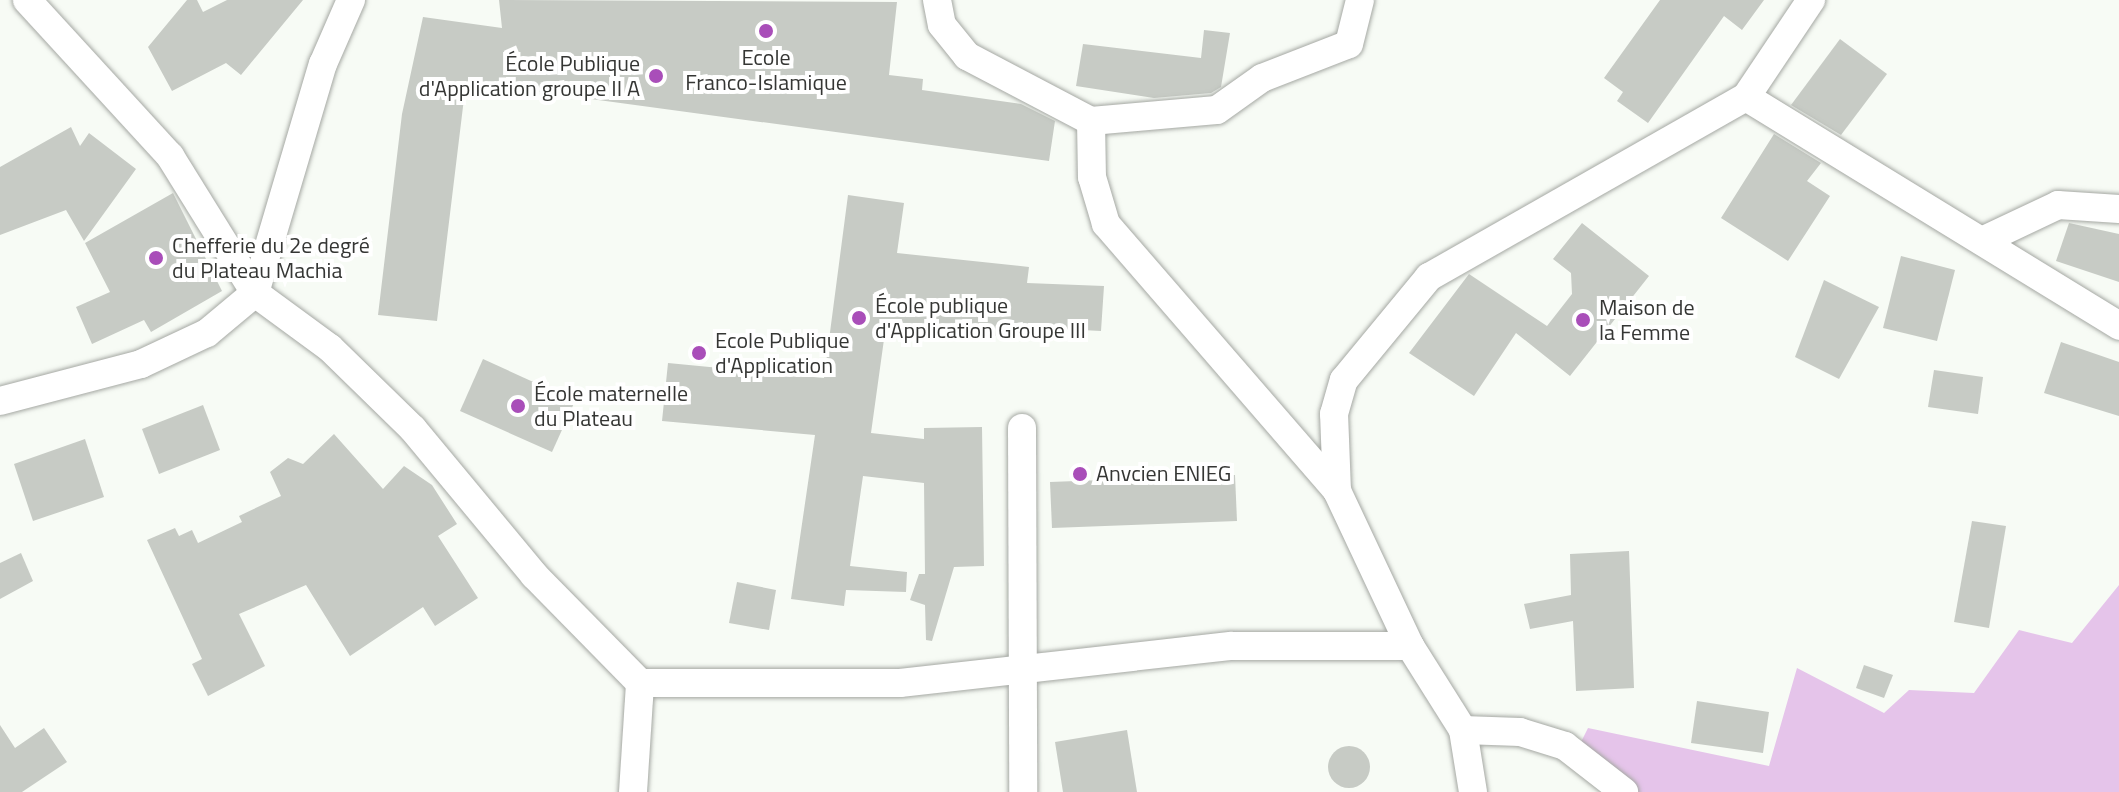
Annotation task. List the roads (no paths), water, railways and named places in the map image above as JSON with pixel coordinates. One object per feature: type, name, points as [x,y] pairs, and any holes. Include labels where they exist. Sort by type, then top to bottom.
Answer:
[{"type":"street","points":[[27,0],[170,156],[255,293],[330,348],[413,429],[534,575],[640,683],[900,683],[1232,646],[1410,646]]},
{"type":"street","points":[[0,401],[141,364],[207,333],[255,293],[323,64],[351,0]]},
{"type":"street","points":[[937,0],[942,25],[967,56],[1091,121],[1217,110],[1262,78],[1345,47],[1353,40],[1360,0]]},
{"type":"street","points":[[1337,491],[1334,414],[1344,380],[1429,277],[1746,97],[1811,0]]},
{"type":"street","points":[[1746,97],[2119,326]]},
{"type":"street","points":[[1091,121],[1092,177],[1106,224],[1337,491],[1410,646],[1463,730],[1473,792]]},
{"type":"street","points":[[1982,241],[2058,205],[2119,209]]},
{"type":"street","points":[[1022,428],[1019,672],[1023,792]]},
{"type":"street","points":[[633,792],[640,683]]},
{"type":"street","points":[[1463,730],[1520,732],[1565,746],[1624,792]]},
{"type":"place","name":"Ecole Franco-Islamique","points":[[766,31]]},
{"type":"place","name":"École Publique d'Application groupe II A","points":[[656,76]]},
{"type":"place","name":"Chefferie du 2e degré du Plateau Machia","points":[[156,258]]},
{"type":"place","name":"École publique d'Application Groupe III","points":[[859,318]]},
{"type":"place","name":"Maison de la Femme","points":[[1583,320]]},
{"type":"place","name":"Ecole Publique d'Application","points":[[699,353]]},
{"type":"place","name":"École maternelle du Plateau","points":[[518,406]]},
{"type":"place","name":"Anvcien ENIEG","points":[[1080,474]]}]
